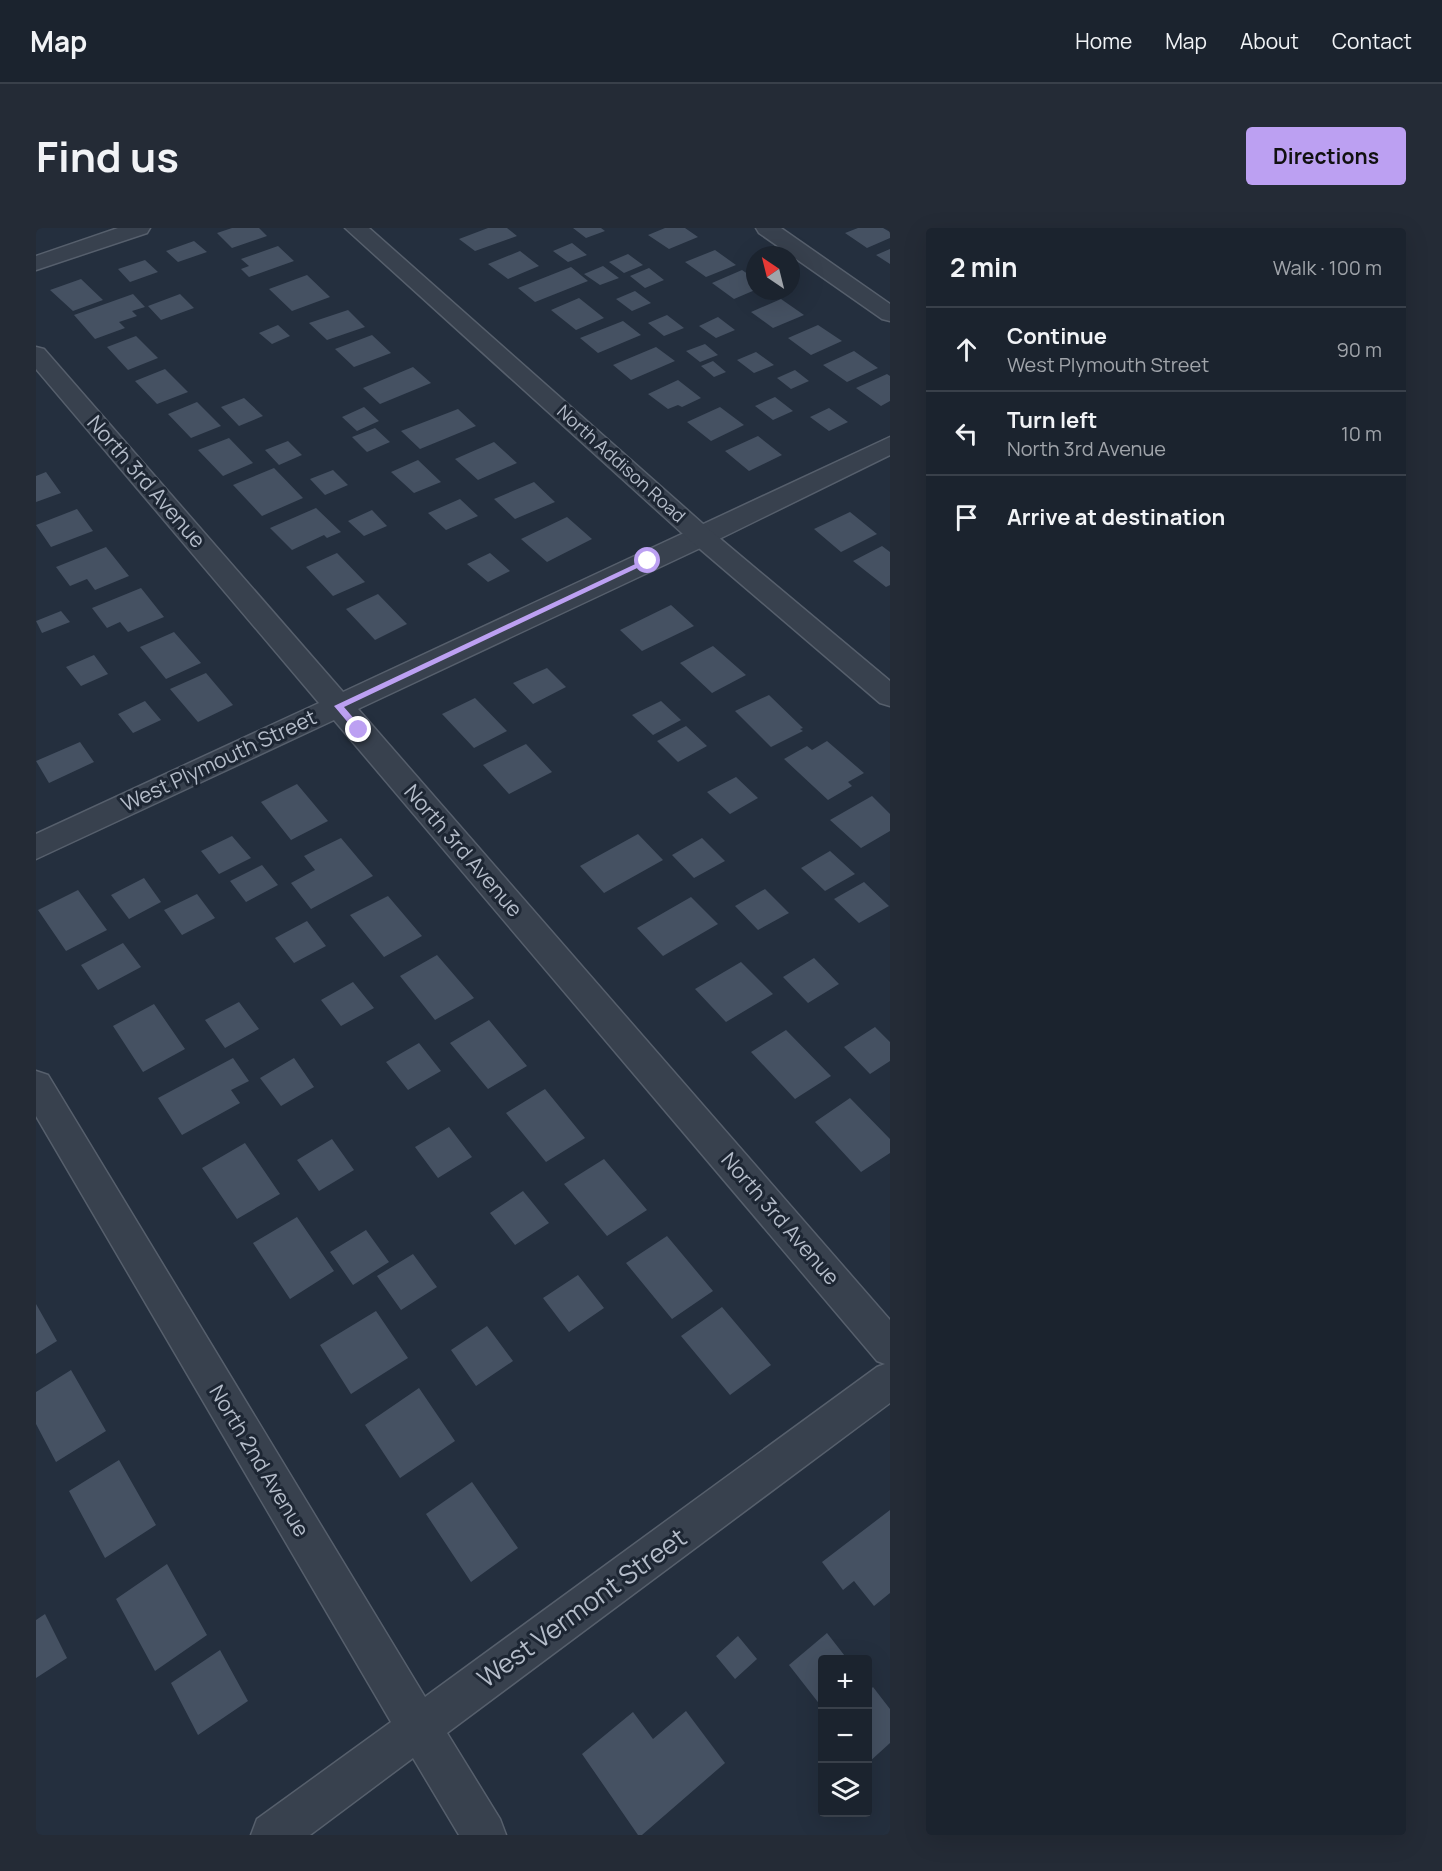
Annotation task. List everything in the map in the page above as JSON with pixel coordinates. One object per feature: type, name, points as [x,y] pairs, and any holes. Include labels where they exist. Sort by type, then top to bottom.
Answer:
[{"type":"street","points":[[36,263],[139,228]]},
{"type":"street","name":"North Addison Road","points":[[356,228],[702,537],[890,696]]},
{"type":"street","points":[[767,228],[890,314]]},
{"type":"street","name":"North 3rd Avenue","points":[[36,354],[890,1348]]},
{"type":"street","name":"West Plymouth Street","points":[[36,847],[702,537],[890,446]]},
{"type":"street","name":"North 2nd Avenue","points":[[36,1085],[484,1835]]},
{"type":"street","name":"West Vermont Street","points":[[273,1835],[890,1380]]},
{"type":"building","points":[[232,228],[259,228],[267,236],[232,248],[217,233]]},
{"type":"building","points":[[488,228],[507,228],[517,236],[475,251],[459,239]]},
{"type":"building","points":[[573,228],[601,228],[605,231],[586,238]]},
{"type":"building","points":[[665,228],[685,228],[698,237],[669,249],[648,235]]},
{"type":"building","points":[[858,228],[883,228],[890,232],[890,238],[867,248],[845,233]]},
{"type":"building","points":[[194,241],[207,252],[178,262],[166,251]]},
{"type":"building","points":[[572,243],[587,255],[568,262],[553,251]]},
{"type":"building","points":[[278,246],[294,261],[249,277],[241,269],[249,266],[241,259]]},
{"type":"building","points":[[890,249],[890,264],[876,255]]},
{"type":"building","points":[[715,250],[736,265],[706,277],[685,262]]},
{"type":"building","points":[[520,251],[539,266],[508,279],[488,264]]},
{"type":"building","points":[[628,254],[643,265],[624,273],[609,262]]},
{"type":"building","points":[[145,260],[158,272],[130,282],[118,269]]},
{"type":"building","points":[[603,266],[619,278],[600,285],[584,274]]},
{"type":"building","points":[[571,267],[588,281],[535,302],[518,288]]},
{"type":"building","points":[[649,268],[664,280],[645,288],[630,276]]},
{"type":"building","points":[[742,270],[746,273],[746,294],[734,299],[712,283]]},
{"type":"building","points":[[307,275],[330,297],[292,311],[269,289]]},
{"type":"building","points":[[81,279],[103,300],[73,311],[50,290]]},
{"type":"building","points":[[635,291],[651,303],[632,311],[616,299]]},
{"type":"building","points":[[133,294],[145,307],[132,311],[137,316],[119,322],[125,328],[95,339],[74,315]]},
{"type":"building","points":[[180,294],[194,308],[161,320],[148,306]]},
{"type":"building","points":[[579,298],[604,318],[576,330],[551,310]]},
{"type":"building","points":[[782,300],[804,315],[773,328],[751,312]]},
{"type":"building","points":[[348,310],[365,327],[327,340],[309,323]]},
{"type":"building","points":[[667,315],[684,328],[664,336],[648,323]]},
{"type":"building","points":[[718,317],[735,330],[716,338],[699,326]]},
{"type":"building","points":[[623,321],[641,335],[598,353],[580,338]]},
{"type":"building","points":[[278,325],[290,336],[272,344],[259,333]]},
{"type":"building","points":[[818,325],[842,341],[811,355],[788,338]]},
{"type":"building","points":[[372,335],[391,353],[354,367],[335,349]]},
{"type":"building","points":[[136,336],[158,358],[128,370],[107,347]]},
{"type":"building","points":[[705,344],[718,355],[700,362],[686,351]]},
{"type":"building","points":[[656,347],[675,361],[631,380],[613,365]]},
{"type":"building","points":[[854,351],[878,368],[847,382],[823,365]]},
{"type":"building","points":[[756,352],[774,365],[754,373],[737,360]]},
{"type":"building","points":[[713,361],[726,372],[714,377],[701,366]]},
{"type":"building","points":[[413,367],[431,383],[380,404],[363,388]]},
{"type":"building","points":[[165,369],[188,392],[157,404],[135,381]]},
{"type":"building","points":[[795,370],[809,381],[791,389],[777,378]]},
{"type":"building","points":[[887,374],[890,376],[890,401],[881,406],[856,388]]},
{"type":"building","points":[[678,380],[701,398],[682,407],[678,405],[668,409],[648,394]]},
{"type":"building","points":[[775,397],[793,411],[773,420],[755,406]]},
{"type":"building","points":[[244,398],[263,416],[239,426],[221,407]]},
{"type":"building","points":[[197,402],[221,426],[191,438],[168,414]]},
{"type":"building","points":[[364,407],[379,421],[357,431],[342,417]]},
{"type":"building","points":[[720,407],[744,425],[711,441],[687,422]]},
{"type":"building","points":[[829,408],[848,422],[829,431],[810,417]]},
{"type":"building","points":[[458,409],[476,426],[420,449],[401,431]]},
{"type":"building","points":[[375,428],[390,442],[367,452],[352,437]]},
{"type":"building","points":[[758,436],[782,455],[749,471],[725,451]]},
{"type":"building","points":[[229,438],[253,463],[223,476],[198,450]]},
{"type":"building","points":[[288,441],[302,455],[279,465],[265,450]]},
{"type":"building","points":[[494,442],[517,463],[478,480],[455,459]]},
{"type":"building","points":[[418,460],[441,482],[414,493],[391,472]]},
{"type":"building","points":[[274,468],[303,498],[262,516],[233,485]]},
{"type":"building","points":[[333,470],[348,485],[325,495],[310,479]]},
{"type":"building","points":[[46,472],[61,493],[36,502],[36,476]]},
{"type":"building","points":[[534,482],[555,502],[515,519],[494,499]]},
{"type":"building","points":[[460,499],[478,516],[446,530],[428,513]]},
{"type":"building","points":[[316,508],[341,532],[327,538],[324,535],[292,550],[270,528]]},
{"type":"building","points":[[77,509],[93,531],[51,547],[36,525]]},
{"type":"building","points":[[372,510],[387,526],[364,536],[348,521]]},
{"type":"building","points":[[850,512],[877,534],[841,552],[814,529]]},
{"type":"building","points":[[567,517],[592,539],[547,562],[521,539]]},
{"type":"building","points":[[882,546],[890,552],[890,585],[886,587],[853,561]]},
{"type":"building","points":[[106,547],[129,576],[95,590],[87,579],[70,586],[56,567]]},
{"type":"building","points":[[337,553],[365,582],[333,596],[306,567]]},
{"type":"building","points":[[490,553],[510,571],[488,582],[467,564]]},
{"type":"building","points":[[141,588],[164,617],[128,632],[120,622],[107,628],[92,608]]},
{"type":"building","points":[[378,594],[407,624],[375,640],[346,609]]},
{"type":"building","points":[[671,605],[694,626],[642,651],[620,630]]},
{"type":"building","points":[[61,611],[70,622],[42,633],[36,621]]},
{"type":"building","points":[[174,632],[201,663],[166,679],[140,647]]},
{"type":"building","points":[[713,646],[746,675],[712,693],[680,663]]},
{"type":"building","points":[[94,655],[108,674],[81,686],[66,667]]},
{"type":"building","points":[[547,668],[566,687],[533,704],[513,683]]},
{"type":"building","points":[[206,673],[233,705],[198,722],[170,689]]},
{"type":"building","points":[[769,695],[803,728],[800,729],[803,731],[771,747],[735,711]]},
{"type":"building","points":[[475,698],[507,731],[474,748],[442,714]]},
{"type":"building","points":[[145,701],[161,720],[133,733],[118,714]]},
{"type":"building","points":[[661,701],[681,720],[653,735],[632,715]]},
{"type":"building","points":[[686,726],[707,746],[678,762],[657,741]]},
{"type":"building","points":[[827,741],[864,773],[848,782],[852,786],[828,800],[784,759],[807,746],[812,750]]},
{"type":"building","points":[[80,742],[94,762],[49,783],[36,761]]},
{"type":"building","points":[[526,744],[552,772],[509,794],[483,765]]},
{"type":"building","points":[[736,777],[758,798],[730,814],[707,792]]},
{"type":"building","points":[[297,784],[328,821],[291,840],[261,802]]},
{"type":"building","points":[[872,796],[890,814],[890,831],[861,848],[830,820]]},
{"type":"building","points":[[638,834],[663,860],[604,893],[580,866]]},
{"type":"building","points":[[232,836],[251,858],[219,874],[201,851]]},
{"type":"building","points":[[341,838],[373,876],[311,909],[291,883],[315,870],[304,856]]},
{"type":"building","points":[[702,838],[725,861],[694,878],[672,855]]},
{"type":"building","points":[[830,851],[855,874],[825,891],[801,868]]},
{"type":"building","points":[[262,865],[278,885],[246,902],[230,881]]},
{"type":"building","points":[[144,878],[161,902],[129,919],[111,895]]},
{"type":"building","points":[[864,882],[889,906],[859,923],[834,899]]},
{"type":"building","points":[[765,889],[789,913],[758,930],[735,906]]},
{"type":"building","points":[[78,890],[107,930],[66,951],[38,910]]},
{"type":"building","points":[[197,894],[215,918],[182,935],[164,910]]},
{"type":"building","points":[[388,896],[422,936],[384,957],[350,915]]},
{"type":"building","points":[[691,897],[718,924],[663,956],[637,928]]},
{"type":"building","points":[[307,921],[326,946],[294,963],[275,938]]},
{"type":"building","points":[[123,943],[141,967],[98,990],[81,965]]},
{"type":"building","points":[[437,955],[474,998],[435,1020],[400,976]]},
{"type":"building","points":[[814,958],[839,984],[808,1003],[783,977]]},
{"type":"building","points":[[741,962],[773,994],[726,1022],[695,989]]},
{"type":"building","points":[[353,982],[374,1008],[341,1026],[321,1000]]},
{"type":"building","points":[[239,1002],[259,1029],[225,1048],[205,1020]]},
{"type":"building","points":[[154,1004],[185,1049],[143,1072],[113,1026]]},
{"type":"building","points":[[489,1020],[527,1066],[488,1089],[450,1043]]},
{"type":"building","points":[[875,1027],[890,1042],[890,1061],[870,1074],[844,1047]]},
{"type":"building","points":[[786,1030],[831,1076],[795,1099],[751,1052]]},
{"type":"building","points":[[419,1043],[441,1071],[408,1090],[386,1062]]},
{"type":"building","points":[[233,1058],[249,1081],[231,1090],[240,1103],[182,1135],[158,1098]]},
{"type":"building","points":[[294,1058],[314,1087],[281,1106],[260,1078]]},
{"type":"building","points":[[545,1089],[585,1138],[546,1162],[506,1113]]},
{"type":"building","points":[[850,1098],[890,1139],[890,1153],[861,1172],[815,1122]]},
{"type":"building","points":[[449,1127],[472,1157],[438,1178],[415,1147]]},
{"type":"building","points":[[332,1139],[354,1170],[319,1191],[297,1160]]},
{"type":"building","points":[[245,1143],[280,1194],[237,1219],[202,1168]]},
{"type":"building","points":[[604,1159],[647,1210],[607,1236],[564,1184]]},
{"type":"building","points":[[523,1191],[549,1223],[515,1245],[490,1213]]},
{"type":"building","points":[[297,1217],[334,1271],[290,1299],[253,1243]]},
{"type":"building","points":[[366,1230],[389,1262],[353,1285],[330,1252]]},
{"type":"building","points":[[667,1236],[713,1291],[672,1319],[626,1263]]},
{"type":"building","points":[[413,1254],[437,1287],[401,1310],[377,1276]]},
{"type":"building","points":[[578,1275],[604,1308],[569,1332],[543,1298]]},
{"type":"building","points":[[36,1304],[57,1341],[36,1354]]},
{"type":"building","points":[[722,1307],[771,1365],[730,1395],[681,1336]]},
{"type":"building","points":[[376,1311],[408,1358],[351,1394],[320,1345]]},
{"type":"building","points":[[487,1326],[513,1361],[476,1386],[451,1350]]},
{"type":"building","points":[[71,1370],[106,1431],[56,1462],[36,1424],[36,1392]]},
{"type":"building","points":[[419,1388],[455,1441],[400,1478],[365,1425]]},
{"type":"building","points":[[119,1460],[156,1525],[105,1558],[69,1491]]},
{"type":"building","points":[[472,1482],[518,1548],[471,1582],[426,1514]]},
{"type":"building","points":[[890,1510],[890,1593],[874,1606],[854,1581],[843,1590],[822,1562]]},
{"type":"building","points":[[167,1564],[207,1635],[155,1671],[116,1599]]},
{"type":"building","points":[[45,1614],[67,1658],[36,1678],[36,1620]]},
{"type":"building","points":[[827,1633],[844,1655],[818,1655],[818,1702],[789,1665]]},
{"type":"building","points":[[738,1636],[757,1659],[735,1679],[716,1656]]},
{"type":"building","points":[[220,1650],[248,1701],[198,1735],[171,1683]]},
{"type":"building","points":[[872,1688],[890,1709],[890,1743],[872,1759],[872,1709]]},
{"type":"building","points":[[686,1711],[725,1763],[642,1835],[638,1835],[582,1754],[633,1712],[653,1739]]},
{"type":"route","points":[[359,730],[338,706],[648,561]]}]
